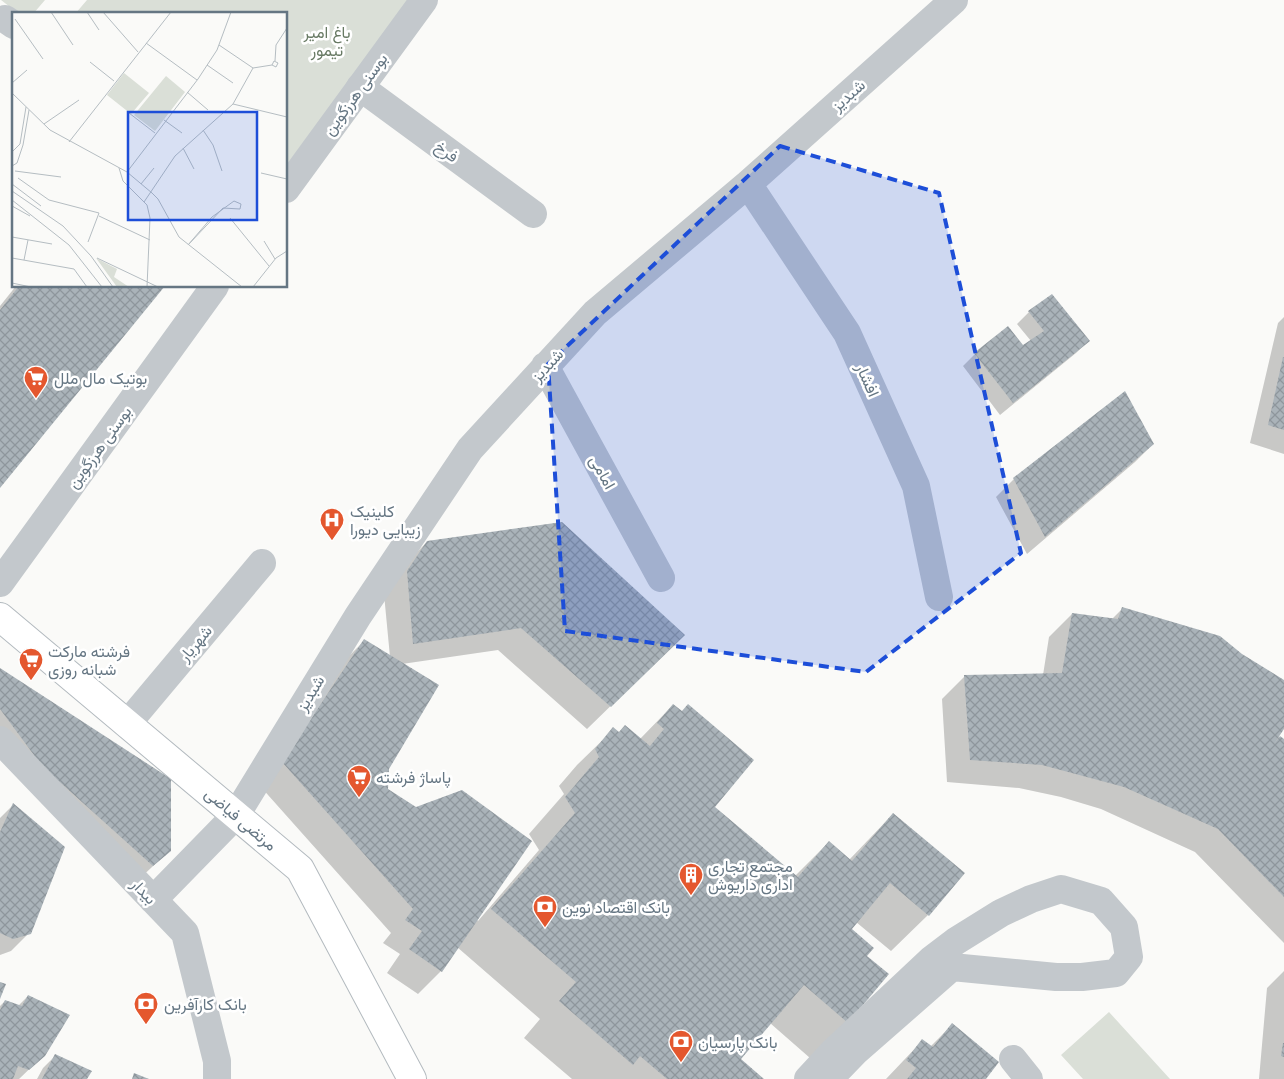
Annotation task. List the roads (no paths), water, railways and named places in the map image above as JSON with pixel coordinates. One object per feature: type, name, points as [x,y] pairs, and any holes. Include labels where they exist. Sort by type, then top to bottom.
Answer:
[{"type":"main road","name":"مرتضی فیاضی","points":[[0,617],[300,869],[412,1079]]},
{"type":"street","name":"بوسنی هرزگوین","points":[[288,186],[424,0]]},
{"type":"street","name":"شبدیز","points":[[153,900],[236,814],[358,616],[470,449],[595,313],[748,184],[954,0]]},
{"type":"street","name":"فرخ","points":[[360,87],[534,214]]},
{"type":"street","name":"افشار","points":[[748,184],[847,333],[916,486],[939,597]]},
{"type":"street","name":"بوسنی هرزگوین","points":[[0,583],[215,288]]},
{"type":"street","name":"امامی","points":[[545,366],[661,578]]},
{"type":"street","name":"شهریار","points":[[128,724],[262,563]]},
{"type":"street","name":"بیدار","points":[[0,740],[185,933],[217,1061],[218,1079]]},
{"type":"street","points":[[808,1079],[833,1052],[931,960],[1001,913],[1061,889],[1100,901],[1124,927],[1129,957],[1116,972],[1082,977],[1056,977],[952,967],[854,1052],[829,1079]]},
{"type":"place","name":"بوتیک مال ملل","points":[[36,399]]},
{"type":"place","name":"کلینیک زیبایی دیورا","points":[[332,541]]},
{"type":"place","name":"فرشته مارکت شبانه روزی","points":[[31,681]]},
{"type":"place","name":"پاساژ فرشته","points":[[359,798]]},
{"type":"place","name":"مجتمع تجاری اداری داریوش","points":[[691,896]]},
{"type":"place","name":"بانک اقتصاد نوین","points":[[545,928]]},
{"type":"place","name":"بانک کارآفرین","points":[[146,1025]]},
{"type":"place","name":"بانک پارسیان","points":[[681,1063]]},
{"type":"park label","name":"باغ امیر تیمور","points":[[327,41]]}]
